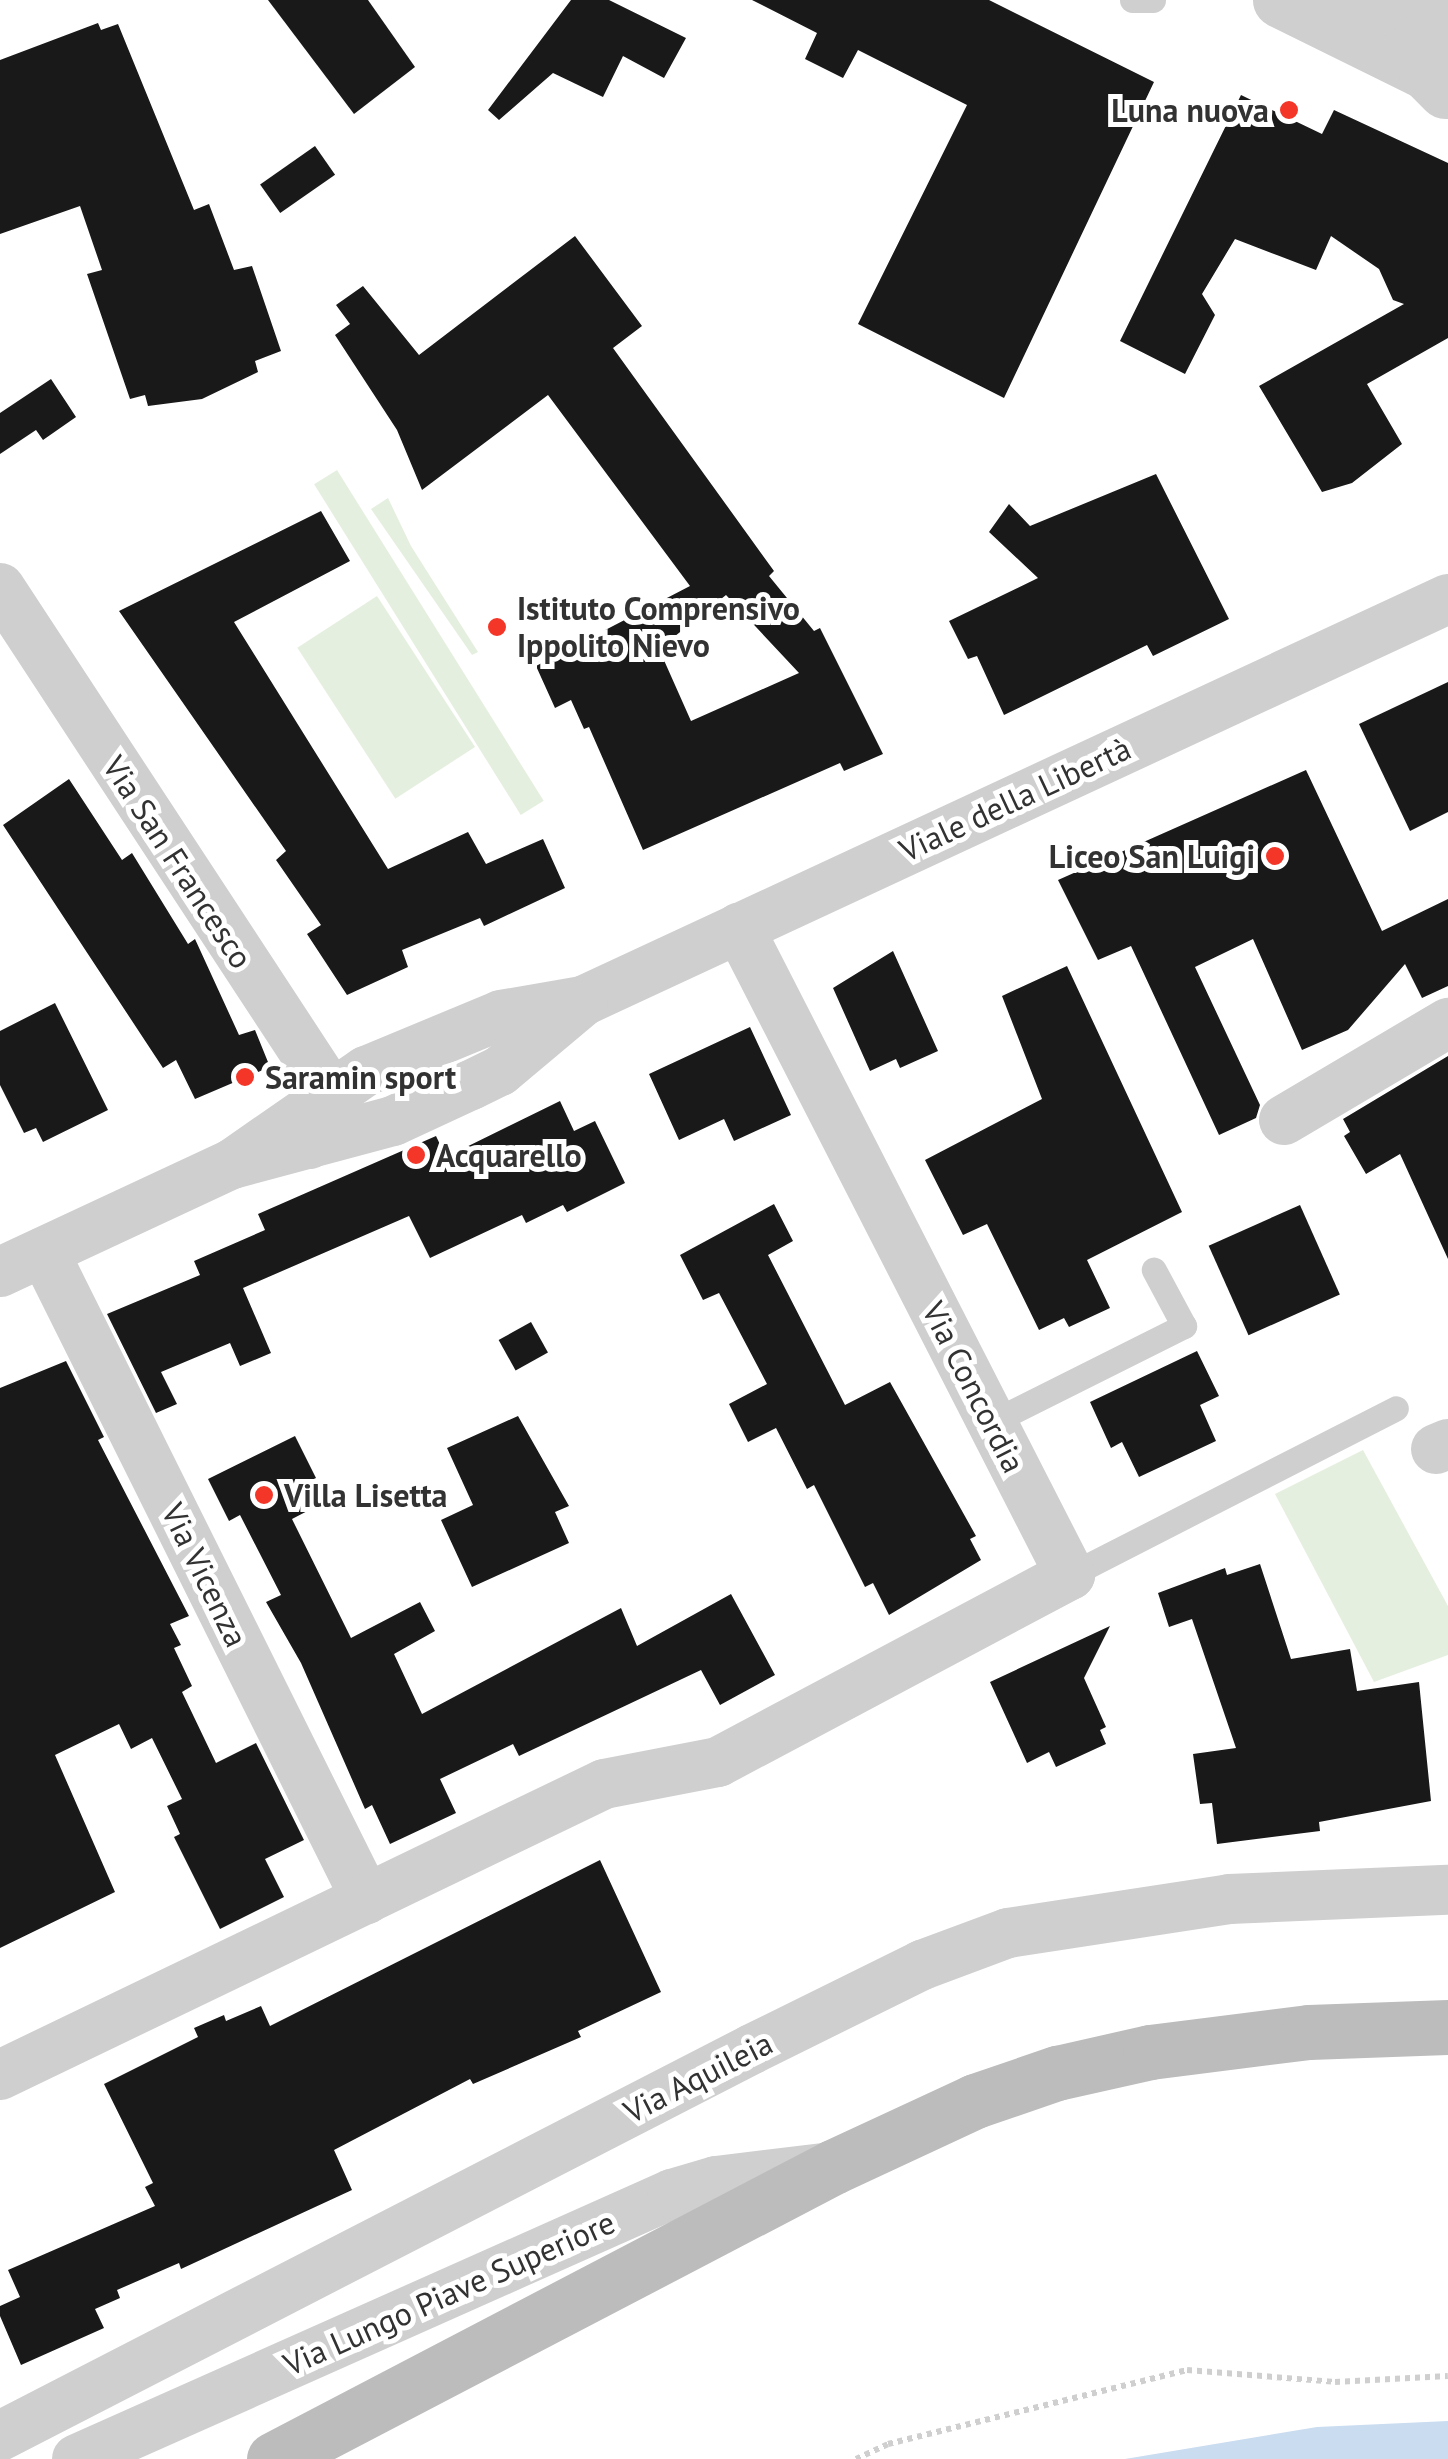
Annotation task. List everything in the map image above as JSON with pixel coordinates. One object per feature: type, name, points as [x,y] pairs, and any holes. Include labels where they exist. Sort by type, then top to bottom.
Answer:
[{"type":"main road","name":"Via Lungo Piave Superiore","points":[[274,2459],[833,2167],[974,2101],[1094,2064],[1309,2032],[1448,2027]]},
{"type":"street","points":[[1280,0],[1437,82]]},
{"type":"street","points":[[1326,0],[1440,8],[1420,38],[1437,82]]},
{"type":"street","name":"Via San Francesco","points":[[0,588],[322,1102]]},
{"type":"street","name":"Viale della Libertà","points":[[322,1102],[393,1120],[500,1071],[583,1001],[1448,600]]},
{"type":"street","name":"Via Concordia","points":[[739,928],[1070,1575]]},
{"type":"street","name":"Viale della Libertà","points":[[22,1262],[222,1169],[322,1102],[501,1014],[583,1001]]},
{"type":"street","points":[[1284,1120],[1448,1023]]},
{"type":"street","name":"Via Vicenza","points":[[22,1262],[366,1899]]},
{"type":"street","points":[[0,2074],[604,1784],[718,1762],[1070,1575]]},
{"type":"street","name":"Via Aquileia","points":[[0,2436],[752,2049],[991,1939],[1229,1899],[1448,1890]]},
{"type":"street","name":"Via Lungo Piave Superiore","points":[[77,2459],[672,2194],[716,2182],[833,2167]]},
{"type":"lane","points":[[1132,0],[1152,0]]},
{"type":"lane","points":[[992,1422],[1184,1326],[1154,1270]]},
{"type":"lane","points":[[1070,1575],[1396,1408]]},
{"type":"path","points":[[856,2459],[888,2444],[1187,2370],[1335,2382],[1448,2376]]},
{"type":"green space","points":[[337,470],[544,801],[521,815],[314,484]]},
{"type":"green space","points":[[388,498],[411,546],[478,652],[472,655],[371,509]]},
{"type":"green space","points":[[377,596],[475,747],[395,799],[297,648]]},
{"type":"green space","points":[[1363,1450],[1448,1606],[1448,1655],[1374,1682],[1275,1494]]},
{"type":"water","points":[[1448,2421],[1448,2459],[1125,2459],[1317,2427]]},
{"type":"building","points":[[268,0],[368,0],[415,67],[354,114]]},
{"type":"building","points":[[571,0],[609,0],[686,38],[664,78],[623,56],[603,97],[553,73],[499,120],[488,110]]},
{"type":"building","points":[[752,0],[989,0],[1154,82],[1004,398],[858,324],[967,105],[858,50],[843,78],[805,59],[817,33]]},
{"type":"building","points":[[98,23],[101,30],[118,24],[194,210],[209,204],[234,270],[252,266],[281,351],[255,361],[258,372],[202,399],[148,406],[145,395],[130,399],[87,274],[102,270],[80,206],[0,234],[0,60]]},
{"type":"building","points":[[1241,95],[1322,134],[1334,110],[1448,163],[1448,338],[1367,384],[1402,444],[1352,483],[1322,492],[1259,386],[1404,304],[1393,300],[1379,269],[1331,236],[1316,270],[1235,239],[1202,294],[1215,315],[1185,374],[1120,341]]},
{"type":"building","points":[[315,146],[335,175],[280,213],[260,184]]},
{"type":"building","points":[[575,236],[642,326],[613,348],[774,571],[769,576],[814,631],[820,628],[883,754],[844,771],[840,763],[643,850],[589,727],[584,729],[571,700],[555,708],[536,666],[690,586],[548,395],[422,490],[397,430],[335,335],[350,324],[336,305],[363,286],[419,355]],"holes":[[[726,595],[799,673],[691,721],[659,649]]]},
{"type":"building","points":[[51,379],[76,417],[43,440],[36,430],[0,454],[0,413]]},
{"type":"building","points":[[1156,474],[1229,619],[1153,656],[1147,645],[1004,715],[977,656],[968,659],[949,621],[1038,578],[989,532],[1009,504],[1030,526]]},
{"type":"building","points":[[321,511],[350,561],[234,622],[388,869],[468,832],[486,864],[543,839],[565,888],[484,926],[480,918],[402,950],[408,967],[347,995],[307,934],[321,925],[276,860],[286,851],[119,611]]},
{"type":"building","points":[[1448,682],[1448,812],[1410,831],[1359,724]]},
{"type":"building","points":[[1306,770],[1382,931],[1448,899],[1448,986],[1422,998],[1405,964],[1348,1030],[1302,1050],[1253,939],[1195,967],[1260,1105],[1256,1118],[1219,1135],[1131,946],[1098,960],[1058,880]]},
{"type":"building","points":[[69,779],[122,860],[132,853],[188,944],[195,939],[239,1035],[255,1030],[270,1067],[195,1099],[176,1060],[163,1068],[3,825]]},
{"type":"building","points":[[893,951],[938,1051],[900,1068],[896,1059],[870,1071],[833,988]]},
{"type":"building","points":[[1067,966],[1182,1212],[1087,1260],[1110,1308],[1069,1327],[1064,1318],[1039,1330],[987,1224],[963,1235],[925,1160],[1042,1099],[1002,996]]},
{"type":"building","points":[[55,1003],[108,1110],[43,1142],[36,1128],[24,1133],[0,1085],[0,1031]]},
{"type":"building","points":[[750,1027],[791,1115],[734,1141],[724,1119],[679,1140],[649,1074]]},
{"type":"building","points":[[1448,1056],[1448,1259],[1400,1154],[1366,1174],[1344,1136],[1350,1132],[1343,1119]]},
{"type":"building","points":[[560,1101],[574,1131],[595,1121],[625,1183],[567,1212],[563,1205],[526,1223],[522,1215],[430,1258],[409,1216],[243,1288],[271,1353],[240,1366],[230,1343],[161,1372],[177,1404],[156,1413],[107,1314],[200,1275],[194,1261],[265,1230],[258,1214],[436,1136],[446,1157]]},
{"type":"building","points":[[774,1204],[793,1241],[768,1255],[845,1405],[890,1382],[976,1536],[970,1539],[981,1560],[889,1615],[873,1583],[865,1587],[814,1485],[807,1489],[776,1428],[748,1442],[729,1404],[767,1384],[719,1293],[703,1300],[680,1255]]},
{"type":"building","points":[[1300,1205],[1340,1295],[1249,1335],[1209,1246]]},
{"type":"building","points":[[531,1322],[548,1353],[516,1371],[499,1340]]},
{"type":"building","points":[[1197,1351],[1219,1396],[1200,1405],[1216,1441],[1139,1477],[1122,1442],[1111,1448],[1090,1402]]},
{"type":"building","points":[[66,1361],[104,1437],[98,1440],[189,1616],[170,1624],[181,1645],[174,1648],[192,1686],[182,1692],[216,1763],[256,1743],[304,1840],[265,1859],[284,1897],[220,1929],[174,1837],[180,1834],[167,1806],[182,1799],[152,1738],[131,1749],[119,1724],[55,1755],[115,1892],[0,1948],[0,1388]]},
{"type":"building","points":[[518,1416],[569,1506],[555,1512],[569,1543],[472,1587],[441,1520],[473,1505],[447,1448]]},
{"type":"building","points":[[295,1436],[316,1478],[305,1483],[317,1506],[292,1519],[351,1638],[420,1602],[435,1631],[394,1654],[422,1714],[621,1608],[637,1646],[731,1594],[775,1675],[720,1705],[701,1670],[519,1756],[513,1744],[440,1779],[456,1813],[390,1844],[372,1805],[365,1809],[301,1663],[266,1602],[281,1595],[240,1515],[229,1521],[208,1479]]},
{"type":"building","points":[[1260,1564],[1291,1659],[1350,1649],[1357,1691],[1419,1682],[1431,1801],[1319,1822],[1320,1831],[1217,1844],[1212,1803],[1200,1804],[1193,1754],[1236,1748],[1192,1619],[1169,1627],[1158,1593],[1225,1568],[1227,1575]]},
{"type":"building","points":[[1110,1626],[1084,1678],[1106,1727],[1100,1730],[1106,1744],[1056,1767],[1049,1752],[1027,1763],[990,1682]]},
{"type":"building","points":[[600,1860],[661,1992],[578,2031],[581,2037],[473,2084],[470,2079],[334,2150],[352,2190],[181,2269],[179,2263],[117,2290],[120,2298],[95,2309],[104,2328],[21,2365],[0,2316],[0,2306],[20,2297],[8,2270],[155,2206],[145,2187],[153,2183],[104,2084],[198,2037],[194,2028],[224,2015],[226,2021],[261,2006],[270,2026]]},
{"type":"place","name":"Luna nuova","points":[[1289,110]]},
{"type":"place","name":"Istituto Comprensivo Ippolito Nievo","points":[[497,627]]},
{"type":"place","name":"Liceo San Luigi","points":[[1275,856]]},
{"type":"place","name":"Saramin sport","points":[[245,1077]]},
{"type":"place","name":"Acquarello","points":[[416,1155]]},
{"type":"place","name":"Villa Lisetta","points":[[264,1495]]}]
